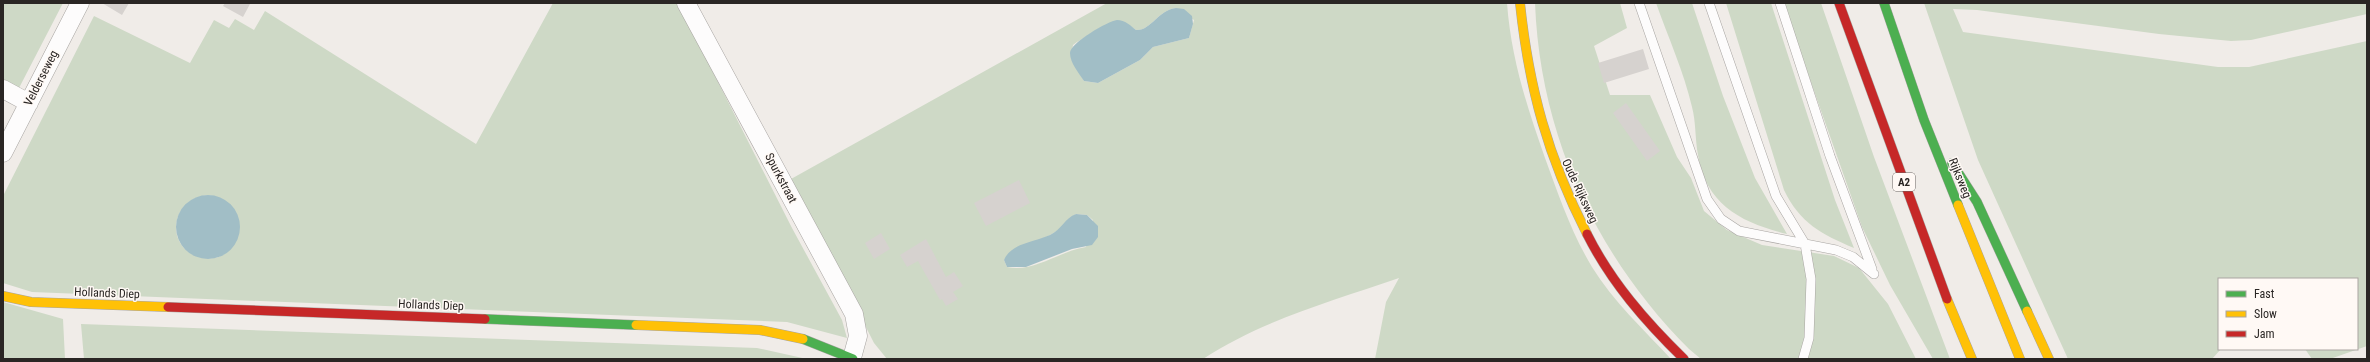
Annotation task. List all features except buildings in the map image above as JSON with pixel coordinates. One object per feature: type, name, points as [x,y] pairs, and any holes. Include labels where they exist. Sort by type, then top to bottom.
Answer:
[{"type":"main road","name":"Oude Rijksweg","points":[[1520,3],[1522,43],[1531,93],[1544,137],[1573,209],[1618,284],[1640,313],[1684,359]]},
{"type":"main road","name":"A2","points":[[1839,3],[1944,292],[1972,359]]},
{"type":"main road","name":"Rijksweg","points":[[1884,3],[1924,120],[2020,359]]},
{"type":"main road","points":[[1924,120],[1977,202],[2049,359]]},
{"type":"main road","name":"Hollands Diep","points":[[3,296],[30,302],[760,330],[803,339],[852,359]]},
{"type":"street","name":"Velderseweg","points":[[3,153],[80,3]]},
{"type":"street","name":"Spurkstraat","points":[[686,3],[854,314],[858,336],[852,359]]},
{"type":"street","points":[[3,89],[29,103]]},
{"type":"lane","points":[[1639,3],[1707,199],[1721,219],[1739,231],[1836,250],[1853,257],[1874,274],[1830,156],[1780,3]]},
{"type":"lane","points":[[1709,3],[1776,196],[1804,244],[1811,278],[1809,338],[1803,359]]},
{"type":"green space","points":[[3,3],[63,3],[19,88],[3,81]]},
{"type":"green space","points":[[553,3],[678,3],[792,228],[842,320],[847,338],[787,322],[32,292],[3,283],[3,196],[94,16],[190,63],[214,20],[229,28],[235,19],[254,30],[265,11],[476,144]],"holes":[[[208,195],[223,200],[232,208],[237,219],[238,231],[234,242],[228,252],[218,257],[205,258],[192,254],[183,246],[177,236],[176,226],[179,215],[185,206],[195,199]]]},
{"type":"green space","points":[[1107,3],[1507,3],[1512,43],[1526,101],[1560,200],[1572,227],[1592,267],[1609,292],[1671,359],[1375,359],[1386,302],[1399,278],[1298,312],[1250,333],[1203,359],[887,359],[874,343],[791,179]],"holes":[[[1176,8],[1194,20],[1189,38],[1153,47],[1140,60],[1098,83],[1084,81],[1071,58],[1073,45],[1099,28],[1113,23],[1128,25],[1136,30],[1141,29],[1151,24],[1164,12]],[[1076,214],[1087,215],[1093,220],[1086,247],[1076,249],[1027,267],[1007,267],[1004,260],[1017,248],[1048,236],[1058,230]]]},
{"type":"green space","points":[[1535,3],[1620,3],[1627,28],[1594,46],[1610,95],[1650,95],[1677,157],[1691,178],[1704,211],[1727,230],[1762,245],[1834,256],[1859,268],[1888,304],[1916,359],[1701,359],[1689,349],[1656,313],[1626,274],[1601,233],[1579,191],[1561,146],[1548,100],[1539,52]]},
{"type":"green space","points":[[1656,3],[1692,3],[1723,96],[1755,178],[1787,234],[1755,224],[1741,217],[1718,199],[1709,187],[1702,172],[1698,155],[1694,119],[1689,94]]},
{"type":"green space","points":[[1726,3],[1771,3],[1835,200],[1854,248],[1831,238],[1804,219],[1790,201],[1784,190]]},
{"type":"green space","points":[[1783,3],[1821,3],[1874,157],[1950,359],[1933,359],[1890,285],[1862,227]]},
{"type":"green space","points":[[1924,3],[2367,3],[2367,14],[2251,40],[2231,41],[2159,34],[1977,10],[1953,9],[1963,32],[2218,67],[2249,67],[2367,41],[2367,346],[2358,349],[2358,278],[2218,278],[2218,350],[2220,350],[2212,359],[2068,359],[1978,160]]},
{"type":"green space","points":[[3,302],[63,319],[65,359],[3,359]]},
{"type":"green space","points":[[81,324],[757,348],[807,359],[84,359]]},
{"type":"green space","points":[[2306,350],[2356,350],[2330,359],[2312,359]]},
{"type":"water","points":[[1176,8],[1184,9],[1192,16],[1193,24],[1189,38],[1153,47],[1140,60],[1098,83],[1084,81],[1070,57],[1072,49],[1082,38],[1098,28],[1117,20],[1125,22],[1136,30],[1141,29],[1151,24],[1164,12]]},
{"type":"water","points":[[208,195],[226,201],[234,209],[240,227],[234,245],[226,253],[208,259],[190,253],[182,245],[176,227],[182,209],[190,201]]},
{"type":"water","points":[[1076,214],[1087,215],[1098,226],[1098,237],[1092,245],[1072,249],[1026,267],[1007,267],[1004,260],[1007,254],[1012,250],[1018,246],[1054,233],[1069,218]]},
{"type":"traffic: fast","points":[[1884,3],[1924,120],[1958,205]]},
{"type":"traffic: fast","points":[[1952,163],[1977,202],[2027,311]]},
{"type":"traffic: fast","points":[[485,319],[636,325]]},
{"type":"traffic: fast","points":[[803,339],[853,359]]},
{"type":"traffic: slow","points":[[1520,3],[1529,65],[1542,122],[1561,178],[1587,234]]},
{"type":"traffic: slow","points":[[1958,205],[2020,359]]},
{"type":"traffic: slow","points":[[3,296],[31,302],[168,307]]},
{"type":"traffic: slow","points":[[1947,299],[1972,359]]},
{"type":"traffic: slow","points":[[2027,311],[2049,359]]},
{"type":"traffic: slow","points":[[636,325],[760,330],[803,339]]},
{"type":"traffic: jam","points":[[1839,3],[1947,299]]},
{"type":"traffic: jam","points":[[1587,234],[1596,252],[1630,301],[1656,331],[1684,359]]},
{"type":"traffic: jam","points":[[168,307],[485,319]]}]
